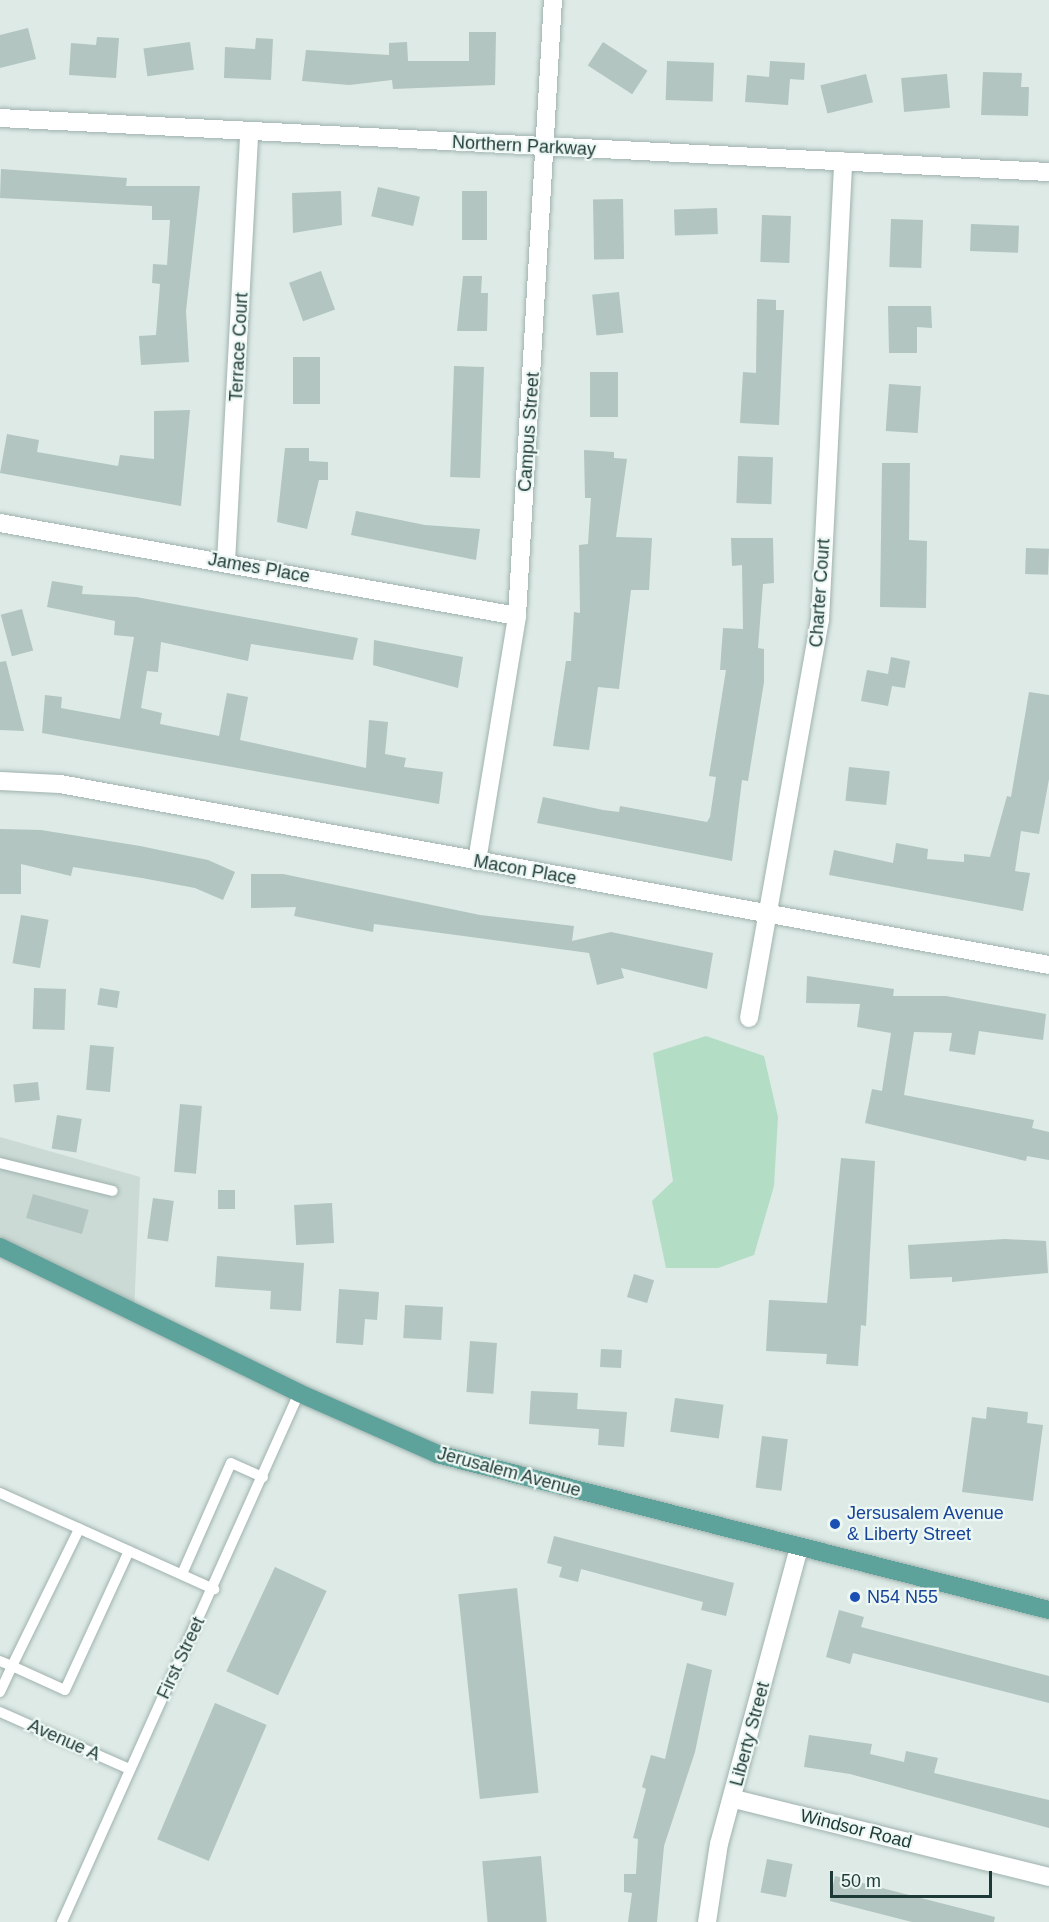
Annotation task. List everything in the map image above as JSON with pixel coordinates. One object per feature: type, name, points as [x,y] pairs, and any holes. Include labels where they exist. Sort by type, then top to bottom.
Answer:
[{"type":"main road","name":"Jerusalem Avenue","points":[[0,1247],[299,1393],[456,1460],[1049,1610]]},
{"type":"street","name":"Campus Street","points":[[477,861],[517,616],[554,0]]},
{"type":"street","name":"Northern Parkway","points":[[0,118],[1049,172]]},
{"type":"street","name":"Terrace Court","points":[[226,562],[249,132]]},
{"type":"street","name":"Charter Court","points":[[750,1018],[770,915],[820,620],[843,162]]},
{"type":"street","name":"James Place","points":[[0,523],[517,616]]},
{"type":"street","name":"Macon Place","points":[[0,781],[60,784],[1049,965]]},
{"type":"street","name":"Liberty Street","points":[[707,1922],[719,1844],[734,1799],[798,1548]]},
{"type":"street","name":"Windsor Road","points":[[734,1799],[1049,1877]]},
{"type":"lane","points":[[0,1163],[113,1191]]},
{"type":"lane","name":"First Street","points":[[62,1922],[129,1769],[214,1589],[299,1393]]},
{"type":"lane","points":[[182,1575],[231,1463],[263,1477]]},
{"type":"lane","points":[[0,1492],[214,1589]]},
{"type":"lane","points":[[0,1692],[79,1529]]},
{"type":"lane","points":[[0,1660],[65,1690],[129,1551]]},
{"type":"lane","name":"Avenue A","points":[[0,1712],[129,1769]]},
{"type":"shaded area","points":[[0,1137],[140,1177],[134,1312],[0,1247]]},
{"type":"green space","points":[[706,1036],[764,1056],[778,1117],[774,1186],[754,1255],[718,1268],[666,1268],[652,1201],[673,1181],[653,1053]]},
{"type":"building","points":[[28,28],[36,59],[0,68],[0,35]]},
{"type":"building","points":[[469,32],[496,32],[495,85],[393,89],[392,80],[349,85],[302,81],[306,50],[389,55],[389,43],[407,42],[408,61],[469,61]]},
{"type":"building","points":[[97,37],[119,38],[116,78],[69,75],[71,43],[96,45]]},
{"type":"building","points":[[256,38],[273,39],[271,80],[224,78],[225,47],[255,49]]},
{"type":"building","points":[[190,42],[194,70],[147,76],[143,49]]},
{"type":"building","points":[[603,42],[647,71],[632,94],[588,65]]},
{"type":"building","points":[[667,61],[714,63],[713,102],[666,100]]},
{"type":"building","points":[[770,61],[805,63],[804,80],[790,79],[788,105],[745,102],[747,75],[769,77]]},
{"type":"building","points":[[983,72],[1022,73],[1021,87],[1029,87],[1028,116],[981,115]]},
{"type":"building","points":[[866,74],[873,102],[827,114],[820,85]]},
{"type":"building","points":[[947,74],[950,108],[904,112],[901,78]]},
{"type":"building","points":[[1,169],[127,178],[126,186],[200,186],[186,311],[189,362],[141,365],[139,336],[156,335],[160,284],[152,283],[153,264],[167,265],[170,220],[152,220],[152,206],[0,198]]},
{"type":"building","points":[[378,187],[420,197],[413,226],[371,216]]},
{"type":"building","points":[[341,191],[342,225],[293,233],[292,193]]},
{"type":"building","points":[[462,191],[487,191],[487,240],[462,240]]},
{"type":"building","points":[[623,199],[624,259],[594,260],[593,200]]},
{"type":"building","points":[[717,208],[718,234],[675,235],[674,210]]},
{"type":"building","points":[[762,215],[791,216],[789,263],[760,262]]},
{"type":"building","points":[[891,219],[923,220],[921,268],[889,267]]},
{"type":"building","points":[[971,224],[1019,226],[1018,253],[970,251]]},
{"type":"building","points":[[321,271],[335,310],[303,321],[289,283]]},
{"type":"building","points":[[463,276],[482,276],[481,293],[488,293],[487,331],[457,331]]},
{"type":"building","points":[[619,292],[623,333],[596,336],[592,295]]},
{"type":"building","points":[[757,299],[776,300],[776,310],[784,310],[779,425],[740,423],[743,372],[756,373]]},
{"type":"building","points":[[888,306],[931,306],[932,328],[917,327],[917,353],[889,353]]},
{"type":"building","points":[[293,357],[320,357],[320,404],[293,404]]},
{"type":"building","points":[[454,366],[484,367],[480,478],[450,477]]},
{"type":"building","points":[[590,372],[618,372],[618,417],[590,417]]},
{"type":"building","points":[[889,384],[921,386],[918,433],[886,431]]},
{"type":"building","points":[[190,410],[181,506],[0,473],[7,434],[39,440],[37,452],[118,466],[120,455],[154,459],[154,411]]},
{"type":"building","points":[[285,448],[309,448],[309,461],[328,462],[328,480],[319,480],[307,529],[277,522]]},
{"type":"building","points":[[584,450],[614,452],[614,458],[627,459],[616,537],[652,538],[649,590],[631,590],[619,689],[598,687],[589,750],[553,746],[566,661],[571,661],[574,612],[580,613],[579,545],[588,544],[591,498],[585,498]]},
{"type":"building","points":[[738,456],[773,457],[771,504],[736,503]]},
{"type":"building","points":[[882,463],[910,463],[909,540],[927,541],[926,608],[880,607]]},
{"type":"building","points":[[356,511],[425,525],[480,529],[476,560],[351,535]]},
{"type":"building","points":[[731,538],[773,538],[774,583],[763,584],[758,648],[764,649],[764,682],[748,781],[742,780],[732,861],[537,823],[543,797],[603,810],[619,812],[620,806],[707,822],[710,817],[716,777],[709,776],[726,670],[720,670],[723,628],[743,629],[742,565],[732,566]]},
{"type":"building","points":[[1026,548],[1049,549],[1048,575],[1025,574]]},
{"type":"building","points":[[52,581],[83,586],[82,594],[136,597],[358,638],[353,660],[251,644],[248,661],[161,642],[158,672],[147,671],[141,708],[162,713],[160,724],[219,736],[227,693],[248,697],[240,740],[366,768],[369,720],[388,722],[385,754],[406,758],[404,767],[443,772],[439,804],[42,733],[45,695],[62,697],[61,708],[120,719],[134,637],[114,635],[115,621],[47,607]]},
{"type":"building","points":[[22,609],[33,651],[12,656],[1,615]]},
{"type":"building","points":[[374,640],[463,657],[458,688],[373,665]]},
{"type":"building","points":[[891,657],[910,661],[905,688],[892,686],[888,706],[861,701],[867,670],[888,674]]},
{"type":"building","points":[[6,661],[24,731],[0,730],[0,662]]},
{"type":"building","points":[[1029,692],[1049,695],[1049,779],[1039,834],[1021,831],[1015,871],[1030,873],[1023,911],[829,875],[834,850],[893,863],[896,843],[928,849],[927,859],[964,862],[964,854],[990,857],[1007,796],[1011,797]]},
{"type":"building","points":[[849,767],[890,771],[886,805],[845,801]]},
{"type":"building","points":[[0,829],[41,830],[140,846],[208,860],[235,872],[223,900],[195,888],[142,878],[73,867],[71,876],[21,864],[21,894],[0,894]]},
{"type":"building","points":[[251,874],[283,874],[480,915],[574,926],[572,941],[611,932],[713,953],[707,989],[621,968],[624,978],[597,985],[589,953],[374,924],[373,932],[294,916],[296,907],[251,908]]},
{"type":"building","points":[[21,915],[49,920],[40,968],[12,963]]},
{"type":"building","points":[[807,976],[894,989],[893,996],[946,996],[1046,1014],[1043,1040],[979,1031],[975,1055],[949,1051],[952,1033],[914,1032],[904,1095],[1034,1120],[1032,1128],[1049,1132],[1049,1160],[1027,1156],[1026,1161],[865,1123],[872,1089],[882,1091],[891,1033],[857,1027],[860,1004],[806,1003]]},
{"type":"building","points":[[34,988],[66,989],[65,1030],[33,1029]]},
{"type":"building","points":[[100,988],[120,991],[117,1008],[97,1005]]},
{"type":"building","points":[[90,1045],[114,1047],[110,1092],[86,1090]]},
{"type":"building","points":[[38,1082],[40,1100],[15,1103],[13,1085]]},
{"type":"building","points":[[180,1104],[202,1106],[196,1174],[174,1172]]},
{"type":"building","points":[[57,1115],[82,1119],[76,1152],[52,1149]]},
{"type":"building","points":[[841,1158],[875,1161],[866,1326],[861,1325],[858,1366],[826,1364],[827,1354],[766,1351],[769,1300],[827,1303]]},
{"type":"building","points":[[218,1190],[235,1190],[235,1209],[218,1209]]},
{"type":"building","points":[[33,1194],[89,1210],[82,1234],[26,1218]]},
{"type":"building","points":[[153,1198],[174,1201],[168,1242],[147,1239]]},
{"type":"building","points":[[332,1203],[334,1243],[296,1245],[294,1205]]},
{"type":"building","points":[[1005,1239],[1046,1241],[1048,1273],[952,1282],[952,1277],[910,1279],[908,1245]]},
{"type":"building","points":[[217,1256],[304,1263],[301,1311],[270,1309],[271,1291],[215,1287]]},
{"type":"building","points":[[634,1274],[654,1280],[647,1303],[627,1297]]},
{"type":"building","points":[[339,1289],[379,1292],[377,1320],[365,1319],[363,1345],[336,1343]]},
{"type":"building","points":[[405,1305],[443,1307],[441,1340],[403,1338]]},
{"type":"building","points":[[470,1341],[497,1343],[493,1394],[466,1392]]},
{"type":"building","points":[[601,1349],[622,1350],[621,1368],[600,1367]]},
{"type":"building","points":[[531,1391],[578,1393],[577,1409],[627,1412],[624,1447],[598,1445],[599,1429],[529,1424]]},
{"type":"building","points":[[675,1398],[724,1405],[719,1438],[670,1432]]},
{"type":"building","points":[[987,1407],[1028,1412],[1027,1423],[1043,1425],[1033,1501],[962,1492],[972,1417],[986,1419]]},
{"type":"building","points":[[762,1436],[788,1439],[781,1491],[756,1488]]},
{"type":"building","points":[[554,1536],[734,1583],[726,1616],[701,1610],[703,1602],[581,1569],[578,1582],[559,1577],[562,1567],[547,1563]]},
{"type":"building","points":[[275,1567],[327,1591],[278,1695],[226,1671]]},
{"type":"building","points":[[517,1588],[539,1793],[480,1799],[458,1594]]},
{"type":"building","points":[[839,1610],[864,1617],[861,1627],[1049,1676],[1049,1703],[853,1653],[850,1664],[826,1657]]},
{"type":"building","points":[[687,1663],[712,1670],[695,1752],[664,1846],[657,1922],[628,1922],[632,1893],[624,1892],[624,1874],[636,1874],[638,1839],[633,1838],[646,1789],[642,1787],[651,1755],[665,1759]]},
{"type":"building","points":[[215,1703],[267,1725],[209,1861],[157,1839]]},
{"type":"building","points":[[809,1735],[872,1744],[870,1754],[904,1762],[906,1751],[938,1758],[934,1773],[1049,1800],[1049,1828],[850,1774],[804,1767]]},
{"type":"building","points":[[541,1856],[547,1922],[488,1922],[482,1861]]},
{"type":"building","points":[[767,1859],[793,1864],[786,1897],[761,1892]]},
{"type":"building","points":[[835,1876],[995,1917],[994,1922],[912,1922],[830,1901]]},
{"type":"place","name":"Jersusalem Avenue & Liberty Street","points":[[835,1524]]},
{"type":"place","name":"N54 N55","points":[[855,1597]]}]
